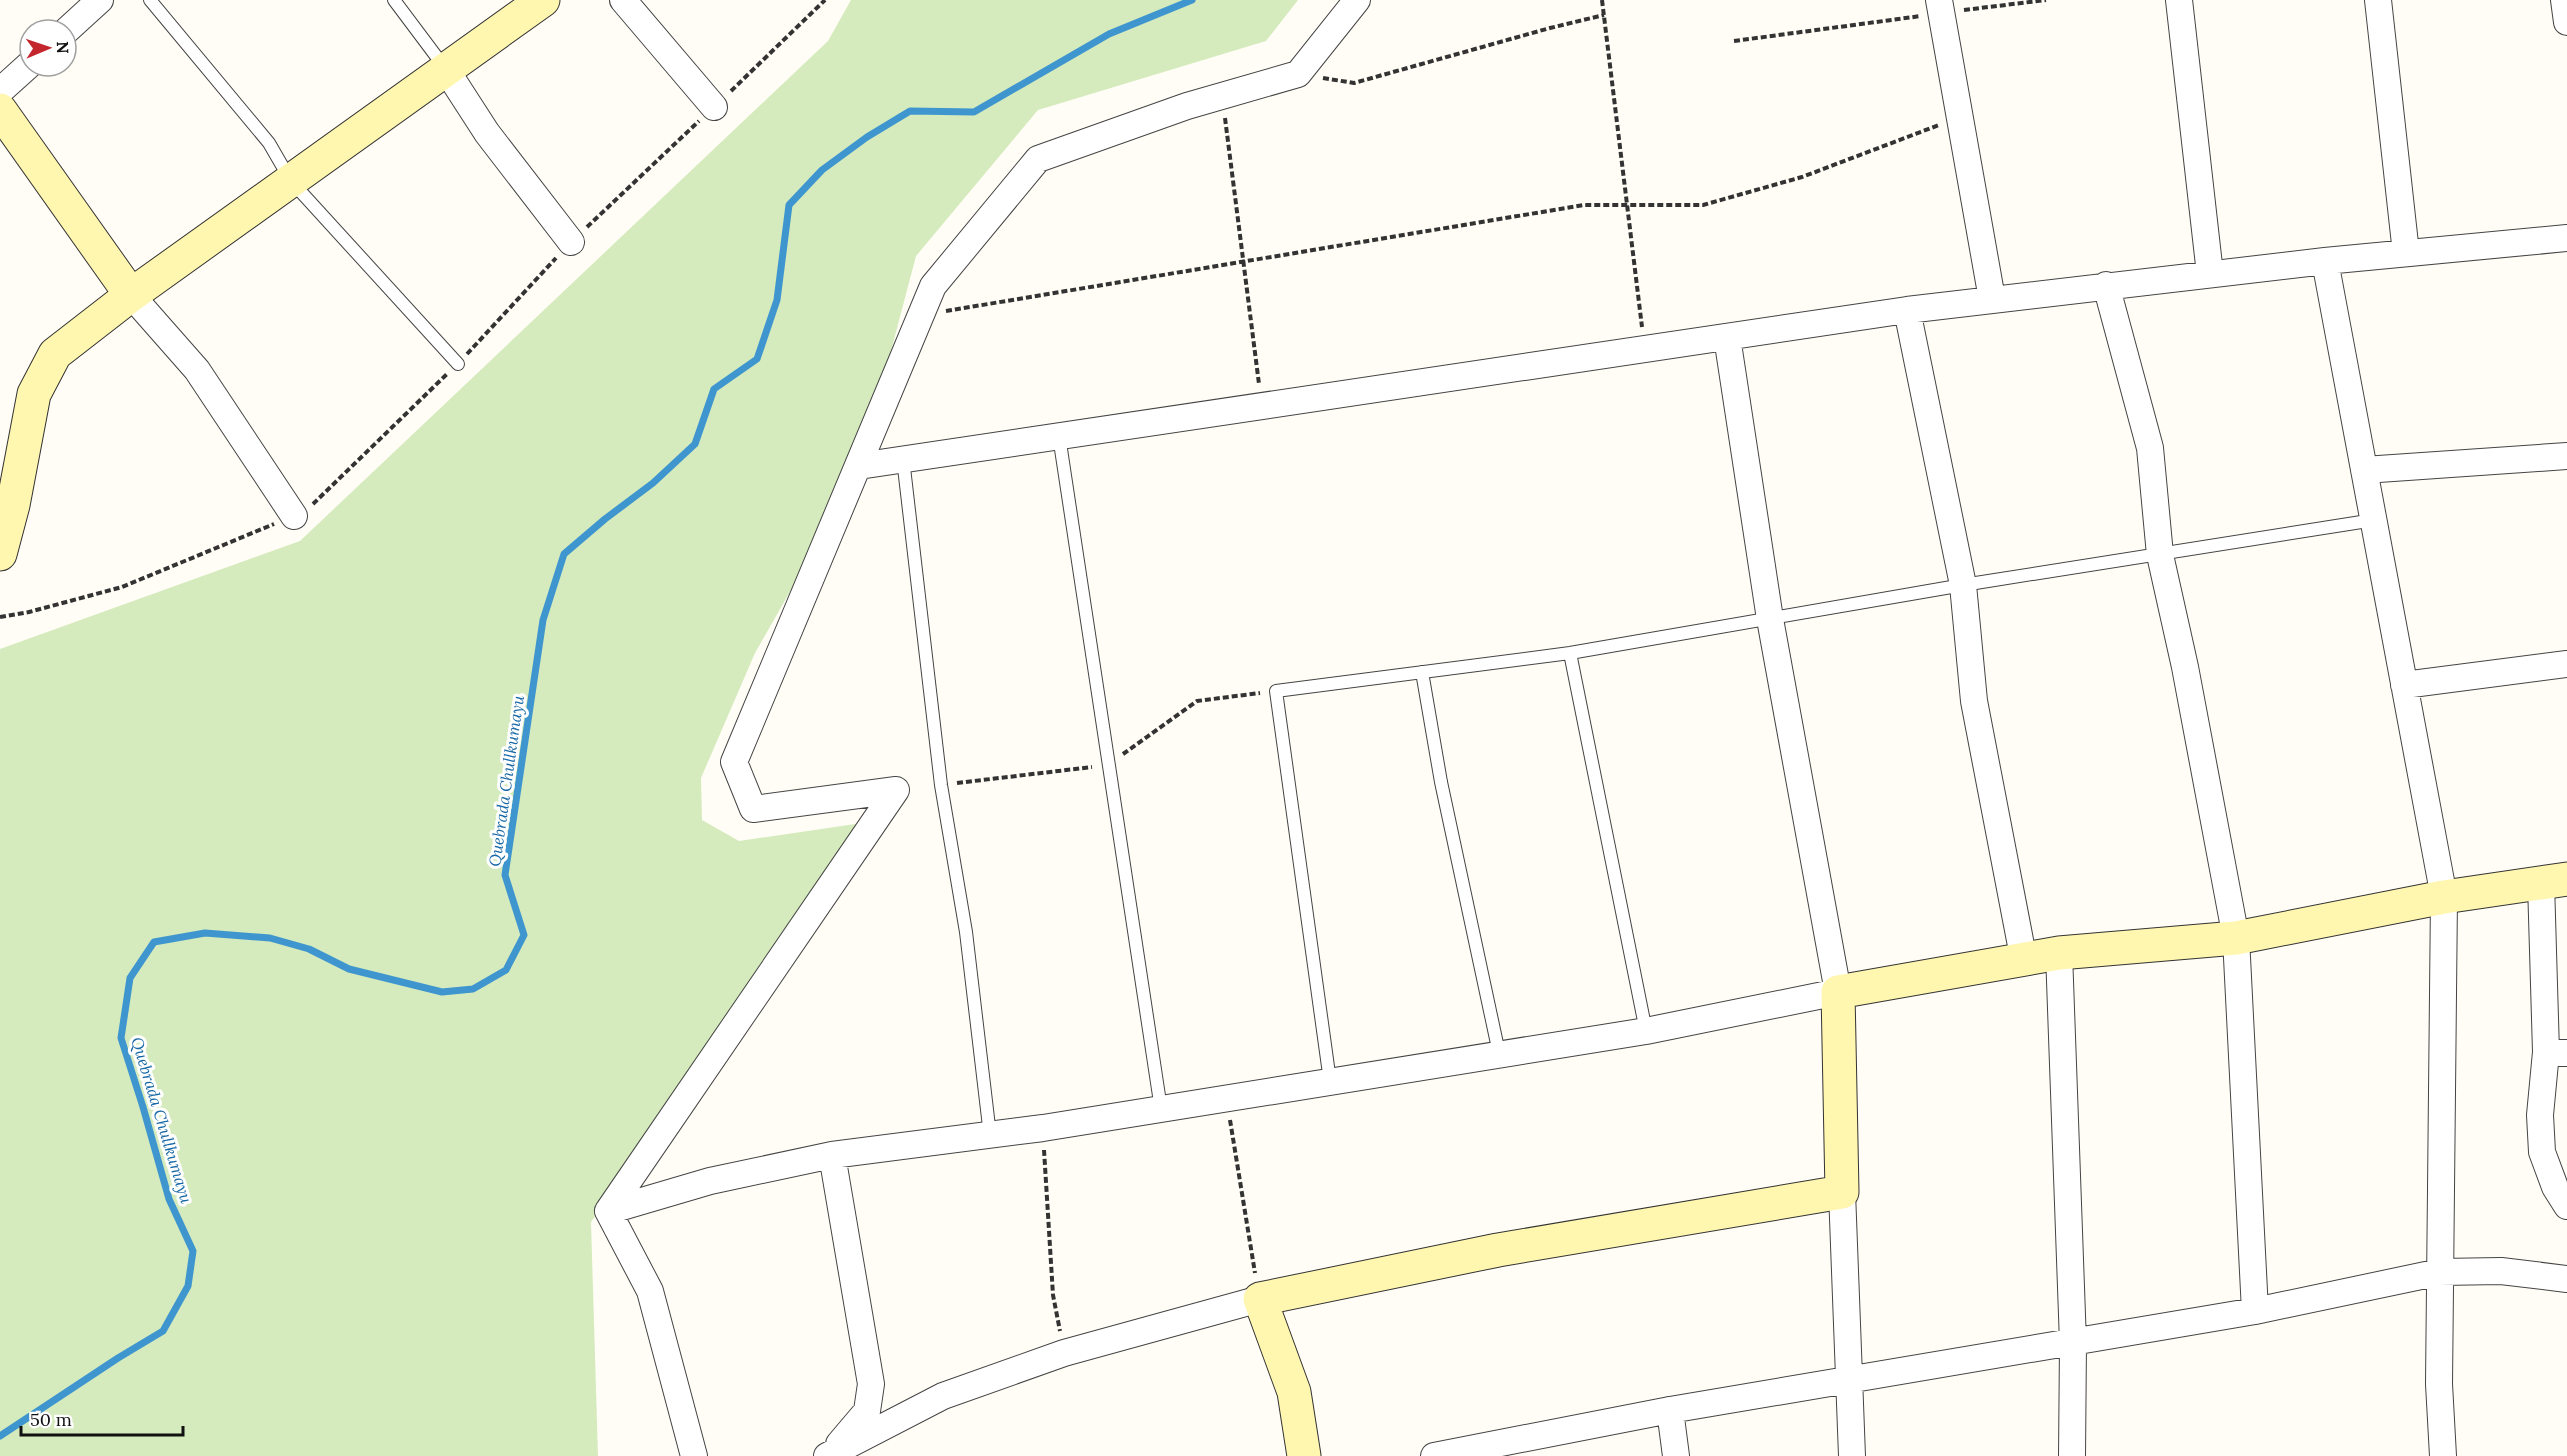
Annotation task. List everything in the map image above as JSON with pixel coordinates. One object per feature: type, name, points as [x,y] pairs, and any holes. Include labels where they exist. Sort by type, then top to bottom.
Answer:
[{"type":"street","points":[[78,20],[100,0]]},
{"type":"street","points":[[0,554],[6,501],[34,394],[55,354],[131,295],[543,0]]},
{"type":"street","points":[[624,0],[714,107]]},
{"type":"street","points":[[608,1211],[896,790],[753,809],[734,762],[933,286],[1038,159],[1187,106],[1299,74],[1357,0]]},
{"type":"street","points":[[2179,0],[2210,273]]},
{"type":"street","points":[[2378,0],[2406,253]]},
{"type":"street","points":[[2564,0],[2567,22]]},
{"type":"street","points":[[1940,7],[1992,299]]},
{"type":"street","points":[[446,68],[487,133],[571,242]]},
{"type":"street","points":[[0,91],[18,75]]},
{"type":"street","points":[[0,110],[131,295],[196,370],[294,516]]},
{"type":"street","points":[[858,466],[1907,310],[2210,273],[2567,238]]},
{"type":"street","points":[[2325,261],[2444,897],[2439,1384],[2443,1456]]},
{"type":"street","points":[[2106,285],[2150,448],[2160,555],[2185,667],[2236,938],[2255,1311]]},
{"type":"street","points":[[1907,310],[1963,585],[1974,701],[2024,960]]},
{"type":"street","points":[[1727,337],[1770,619],[1838,992],[1842,1192],[1852,1456]]},
{"type":"street","points":[[2364,470],[2567,456]]},
{"type":"street","points":[[2404,685],[2567,664]]},
{"type":"street","points":[[608,1211],[710,1181],[832,1155],[1043,1128],[1226,1099],[1646,1031],[1838,992],[2060,953],[2236,938],[2444,897],[2554,881],[2556,1052],[2540,1115],[2542,1152],[2555,1187],[2567,1206]]},
{"type":"street","points":[[2060,953],[2073,1343],[2072,1456]]},
{"type":"street","points":[[830,1455],[867,1412],[871,1384],[832,1155]]},
{"type":"street","points":[[830,1455],[943,1396],[1064,1353],[1260,1299],[1498,1250],[1842,1192]]},
{"type":"street","points":[[608,1211],[650,1291],[694,1456]]},
{"type":"street","points":[[1434,1456],[1487,1451],[1670,1410],[1850,1378],[2073,1343],[2255,1311],[2440,1272],[2501,1271],[2567,1279]]},
{"type":"street","points":[[1260,1299],[1294,1392],[1304,1456]]},
{"type":"street","points":[[1670,1410],[1676,1456]]},
{"type":"lane","points":[[150,0],[269,143],[291,181],[458,364]]},
{"type":"lane","points":[[394,0],[446,68]]},
{"type":"lane","points":[[1059,436],[1161,1109]]},
{"type":"lane","points":[[903,459],[941,785],[966,932],[990,1135]]},
{"type":"lane","points":[[1330,1081],[1276,691],[1570,653],[1963,585],[2374,520]]},
{"type":"lane","points":[[1570,653],[1646,1031]]},
{"type":"lane","points":[[1422,672],[1442,782],[1499,1053]]},
{"type":"path","points":[[1602,0],[1644,349]]},
{"type":"path","points":[[1734,41],[1940,7],[2046,0]]},
{"type":"path","points":[[1299,74],[1354,83],[1604,15]]},
{"type":"path","points":[[1222,96],[1262,406]]},
{"type":"path","points":[[921,315],[1584,205],[1703,205],[1802,177],[1960,118]]},
{"type":"path","points":[[941,785],[1109,765],[1197,701],[1276,691]]},
{"type":"path","points":[[1226,1099],[1260,1299]]},
{"type":"path","points":[[1043,1128],[1053,1295],[1064,1353]]},
{"type":"green space","points":[[851,0],[1298,0],[1266,41],[1038,110],[916,256],[891,351],[824,532],[755,653],[701,778],[702,820],[739,841],[862,823],[591,1222],[598,1456],[0,1456],[0,649],[300,541],[828,41]]},
{"type":"waterway","name":"Quebrada Chullkumayu","points":[[0,1436],[163,1331],[188,1286],[193,1251],[169,1199],[121,1038],[130,978],[154,942],[205,933],[270,938],[309,949],[349,969],[442,992],[473,989],[506,970],[524,935],[505,875],[543,620],[564,554],[653,483],[695,444],[714,389],[757,359],[777,300],[789,205],[822,170],[867,137],[910,111],[974,112],[1109,34],[1192,0]]}]
